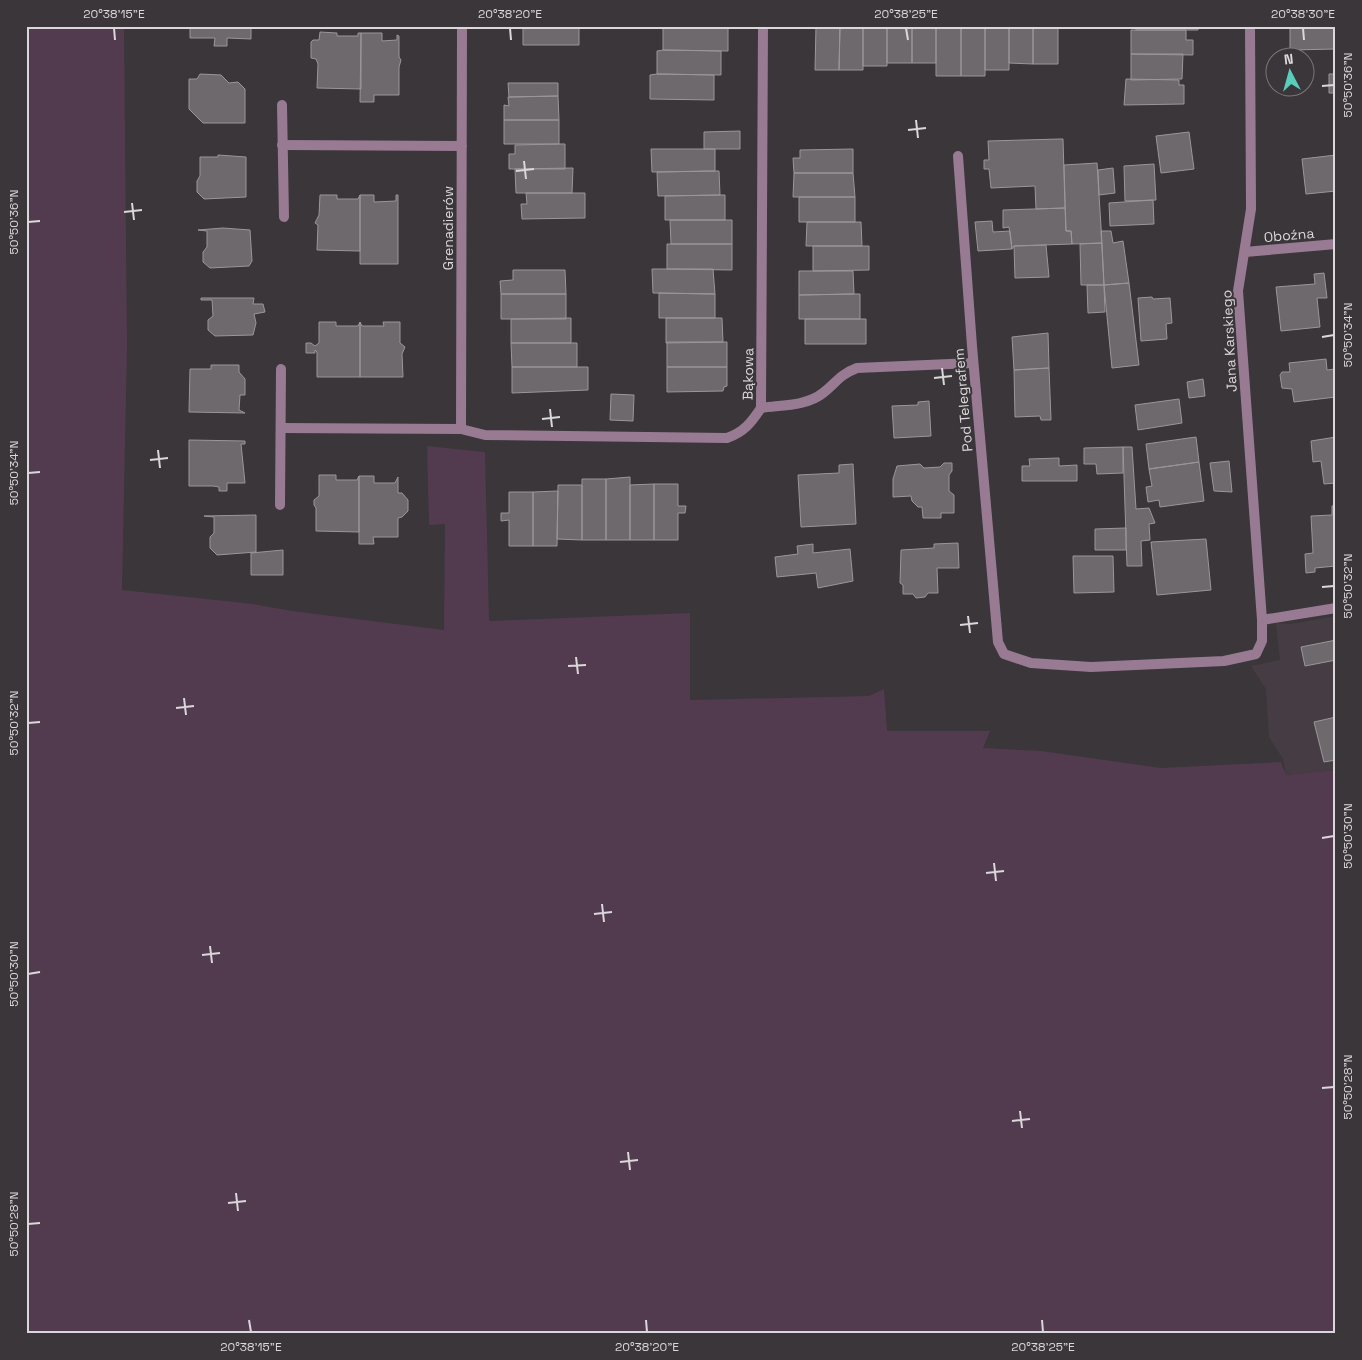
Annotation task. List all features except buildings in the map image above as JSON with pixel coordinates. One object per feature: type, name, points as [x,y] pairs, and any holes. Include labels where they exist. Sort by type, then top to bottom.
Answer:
[{"type":"street","name":"Grenadierów","points":[[461,429],[462,26]]},
{"type":"street","name":"Bąkowa","points":[[281,428],[461,429],[485,434],[727,438],[740,433],[750,425],[762,408],[763,26]]},
{"type":"street","name":"Jana Karskiego","points":[[1250,26],[1251,209],[1238,291],[1262,620],[1262,640],[1256,654]]},
{"type":"street","points":[[282,105],[284,217]]},
{"type":"street","points":[[282,145],[462,146]]},
{"type":"street","name":"Pod Telegrafem","points":[[958,156],[973,363],[998,642],[1004,654],[1031,663],[1091,667],[1224,661],[1256,654]]},
{"type":"street","name":"Oboźna","points":[[1245,252],[1336,244]]},
{"type":"street","points":[[762,408],[810,401],[822,394],[843,374],[857,368],[973,363]]},
{"type":"street","points":[[280,505],[281,370]]},
{"type":"street","points":[[1262,620],[1336,608]]},
{"type":"shaded area","points":[[26,26],[124,26],[127,347],[122,590],[253,604],[292,611],[444,630],[445,524],[429,525],[427,446],[485,452],[489,621],[690,613],[690,700],[869,696],[884,689],[887,731],[990,731],[983,748],[1041,751],[1161,768],[1281,762],[1286,775],[1336,770],[1336,1334],[26,1334]]},
{"type":"shaded area","points":[[1336,616],[1336,770],[1286,775],[1283,759],[1269,737],[1266,689],[1251,666],[1280,660],[1276,623],[1291,624]]}]
